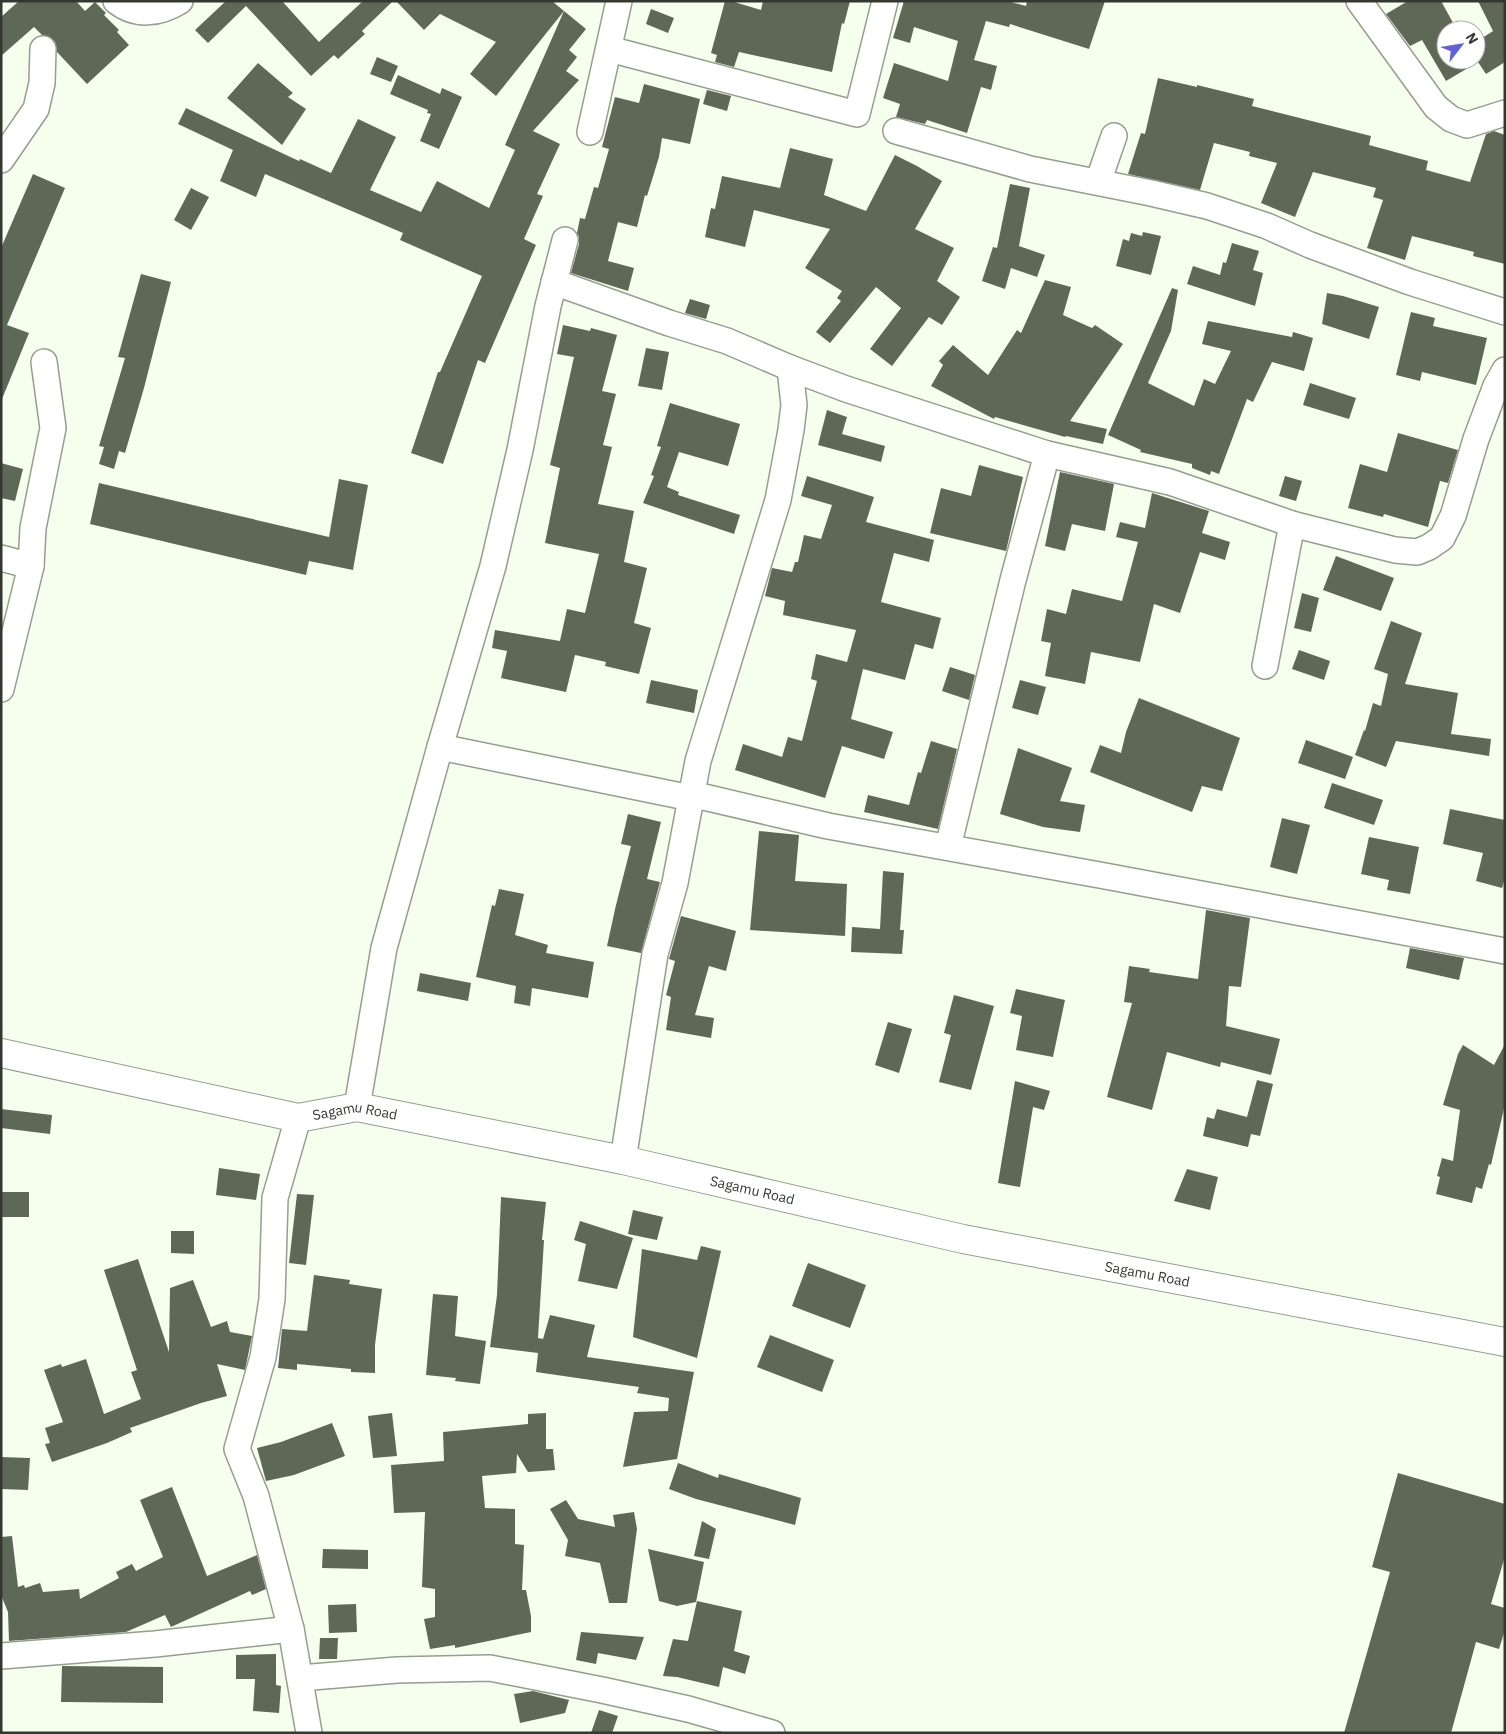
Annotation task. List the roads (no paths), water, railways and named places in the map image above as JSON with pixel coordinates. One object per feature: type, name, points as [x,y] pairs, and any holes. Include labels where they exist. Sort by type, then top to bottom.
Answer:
[{"type":"highway","name":"Sagamu Road","points":[[1,1053],[298,1118],[357,1107],[623,1160],[963,1239],[1505,1342]]},
{"type":"street","points":[[116,1],[142,13],[167,9],[180,1]]},
{"type":"street","points":[[590,132],[619,1]]},
{"type":"street","points":[[608,49],[857,114],[886,1]]},
{"type":"street","points":[[1359,1],[1436,107],[1451,119],[1466,125],[1505,113]]},
{"type":"street","points":[[1,160],[36,109],[42,84],[43,50]]},
{"type":"street","points":[[896,131],[1030,169],[1207,206],[1267,226],[1310,245],[1410,282],[1505,312]]},
{"type":"street","points":[[1098,182],[1114,136]]},
{"type":"street","points":[[357,1107],[384,948],[440,746],[494,566],[520,450],[548,306],[565,240]]},
{"type":"street","points":[[554,282],[669,323],[727,341],[846,389],[1047,454],[1170,482],[1292,524],[1395,550],[1417,552],[1442,538],[1453,516],[1476,439],[1496,386],[1505,370]]},
{"type":"street","points":[[1,689],[31,566],[33,528],[52,428],[44,362]]},
{"type":"street","points":[[623,1160],[655,954],[675,884],[698,761],[778,500],[794,405],[790,368]]},
{"type":"street","points":[[948,847],[1013,580],[1047,454]]},
{"type":"street","points":[[1266,666],[1292,524]]},
{"type":"street","points":[[1,558],[31,566]]},
{"type":"street","points":[[440,746],[691,798],[704,797],[828,826],[1505,951]]},
{"type":"street","points":[[298,1118],[275,1198],[272,1299],[262,1357],[236,1449],[256,1496],[291,1630],[310,1733]]},
{"type":"street","points":[[1,1656],[156,1644],[291,1630]]},
{"type":"street","points":[[300,1678],[397,1670],[490,1668],[611,1692],[688,1710],[772,1733]]}]
